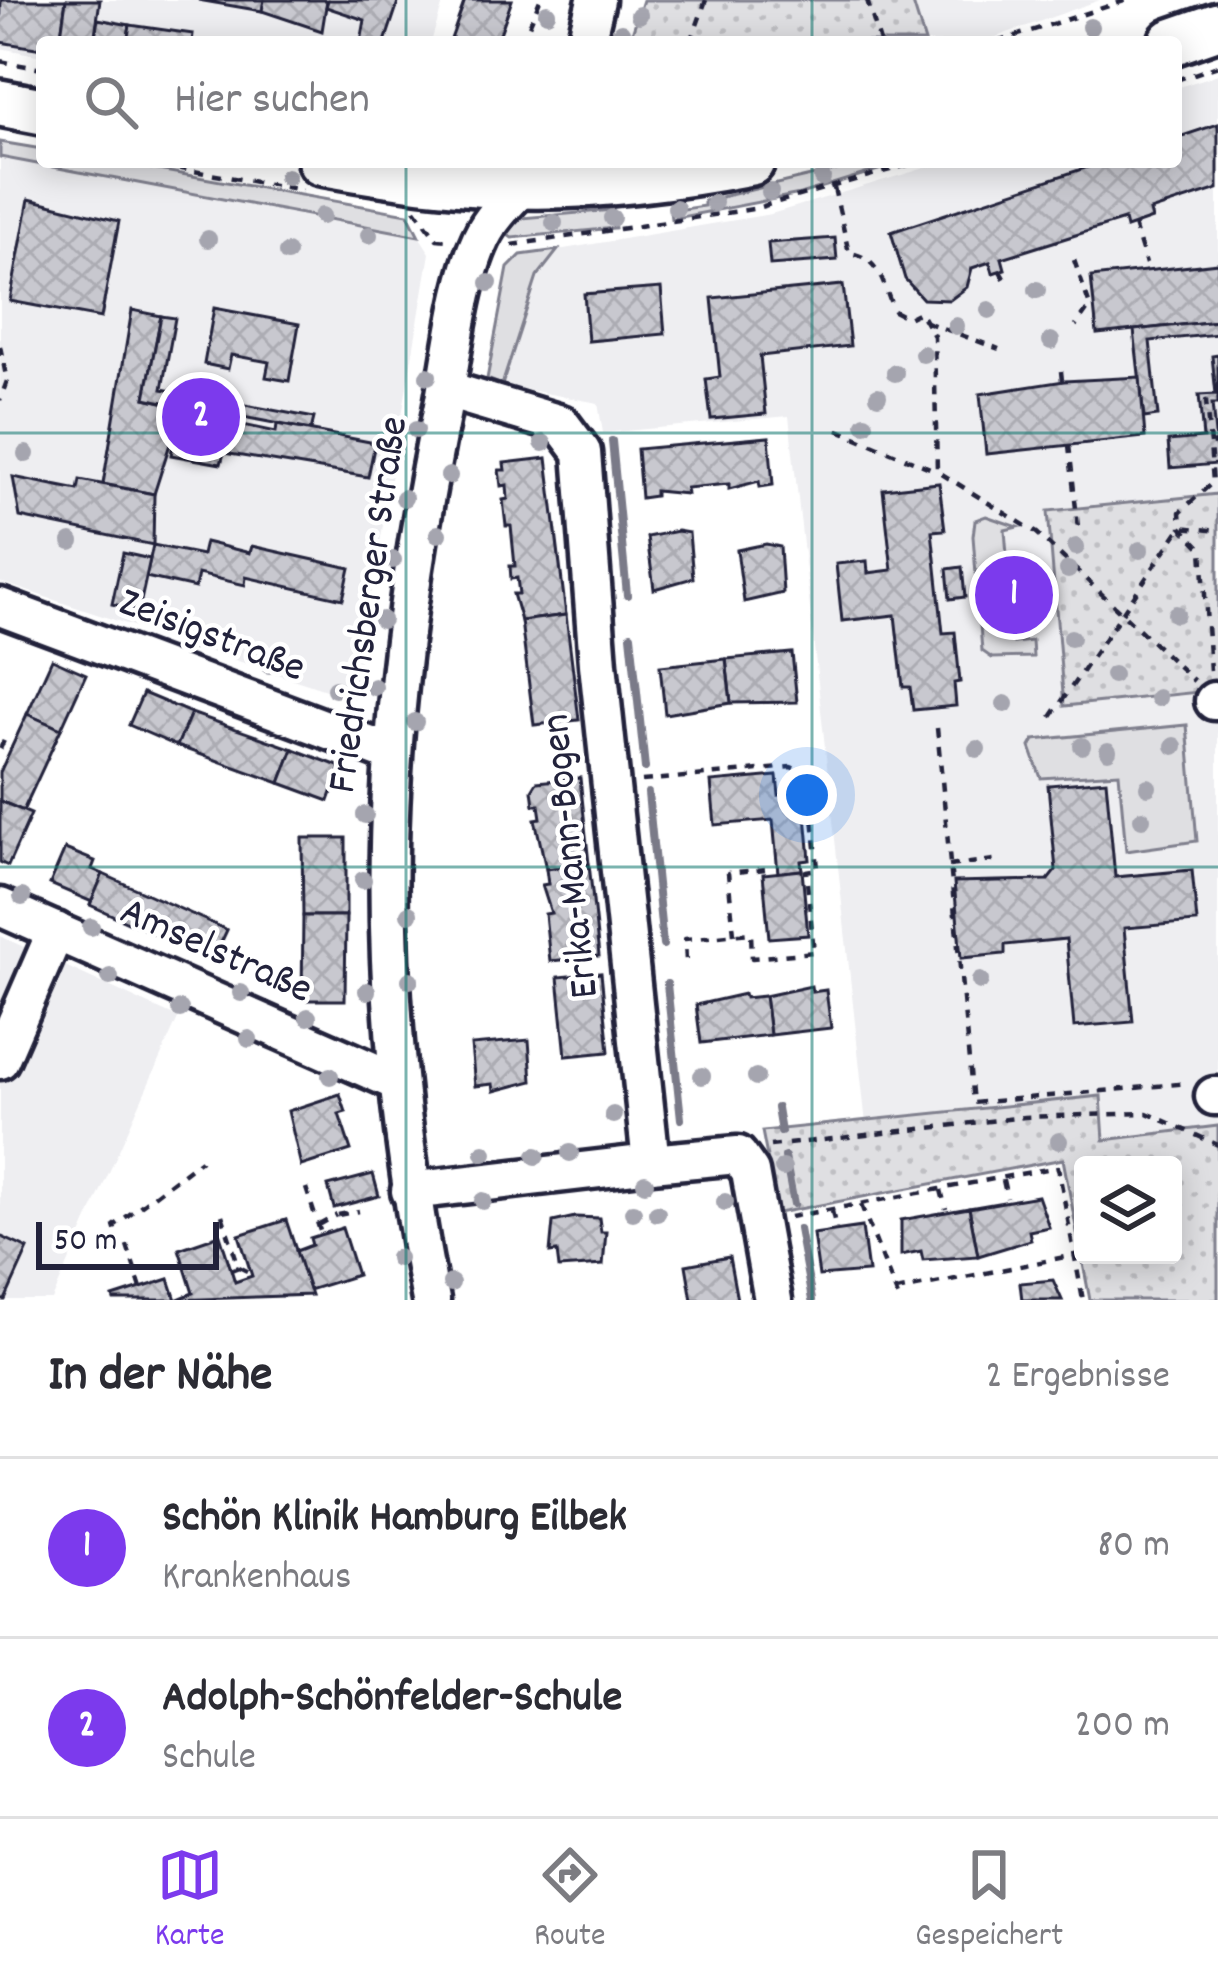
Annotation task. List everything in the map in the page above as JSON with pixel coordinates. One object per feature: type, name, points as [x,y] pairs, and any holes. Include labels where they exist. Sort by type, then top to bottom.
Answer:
[{"type":"main road","points":[[1182,39],[1218,26]]},
{"type":"main road","points":[[0,104],[36,110]]},
{"type":"main road","points":[[311,176],[533,176],[618,184],[715,168]]},
{"type":"street","points":[[587,36],[596,0]]},
{"type":"street","name":"Friedrichsberger Straße","points":[[431,1300],[394,1081],[385,907],[390,753],[418,530],[479,243],[533,176]]},
{"type":"street","name":"Erika-Mann-Bogen","points":[[447,390],[560,424],[578,440],[651,1163]]},
{"type":"street","name":"Zeisigstraße","points":[[0,607],[390,753]]},
{"type":"street","name":"Amselstraße","points":[[0,907],[394,1081]]},
{"type":"street","points":[[0,1060],[56,931]]},
{"type":"street","points":[[410,1191],[737,1155],[750,1172],[773,1300]]},
{"type":"path","points":[[525,36],[540,0]]},
{"type":"path","points":[[693,36],[706,0]]},
{"type":"path","points":[[867,0],[878,36]]},
{"type":"path","points":[[1016,36],[1127,0]]},
{"type":"path","points":[[0,61],[36,67]]},
{"type":"path","points":[[1182,78],[1218,66]]},
{"type":"path","points":[[214,168],[311,176]]},
{"type":"path","points":[[479,243],[529,246],[753,209],[899,168]]},
{"type":"path","points":[[834,188],[849,253],[866,255],[877,268],[894,311],[908,318],[920,312],[934,336],[937,471]]},
{"type":"path","points":[[1134,225],[1146,265]]},
{"type":"path","points":[[1074,260],[1092,306],[1076,326]]},
{"type":"path","points":[[1000,271],[1005,280]]},
{"type":"path","points":[[926,322],[999,349]]},
{"type":"path","points":[[0,346],[7,381],[0,400]]},
{"type":"path","points":[[1061,371],[1062,381]]},
{"type":"path","points":[[1051,717],[1181,527],[1180,512],[1215,482],[1206,401],[1218,400]]},
{"type":"path","points":[[838,430],[937,471],[1037,533],[1123,614],[1212,683]]},
{"type":"path","points":[[1069,445],[1078,527]]},
{"type":"path","points":[[1181,527],[1218,530]]},
{"type":"path","points":[[1181,527],[1202,549],[1212,683]]},
{"type":"path","points":[[938,728],[973,1103],[1214,1091]]},
{"type":"path","points":[[0,749],[7,734]]},
{"type":"path","points":[[610,784],[791,767],[809,775],[818,869],[806,871],[814,952],[752,958],[751,933],[734,934],[685,939],[686,962]]},
{"type":"path","points":[[950,866],[1000,859]]},
{"type":"path","points":[[734,934],[728,873],[765,869]]},
{"type":"path","points":[[737,1155],[761,1147],[1025,1118],[1148,1113],[1218,1145]]},
{"type":"path","points":[[141,1288],[114,1226],[201,1160]]},
{"type":"path","points":[[760,1222],[1058,1167],[1074,1250]]},
{"type":"path","points":[[1002,1179],[1007,1198]]},
{"type":"path","points":[[306,1188],[321,1234]]},
{"type":"path","points":[[941,1190],[946,1209]]},
{"type":"path","points":[[861,1205],[899,1300]]},
{"type":"path","points":[[832,1210],[836,1229]]},
{"type":"path","points":[[318,1226],[337,1215],[359,1211]]},
{"type":"path","points":[[222,1215],[235,1269],[244,1265],[249,1274],[233,1279]]},
{"type":"path","points":[[896,1292],[1074,1255]]},
{"type":"path","points":[[1077,1264],[1083,1300]]},
{"type":"shaded area","points":[[0,0],[444,0],[433,36],[36,36],[36,55],[0,48]]},
{"type":"shaded area","points":[[643,0],[912,0],[923,36],[631,36]]},
{"type":"shaded area","points":[[912,0],[1100,0],[999,36],[923,36]]},
{"type":"shaded area","points":[[1218,74],[1218,1126],[1103,1140],[1100,1097],[866,1124],[789,416],[603,433],[598,403],[502,385],[537,277],[558,250],[771,214],[925,168],[1182,168],[1182,86]]},
{"type":"shaded area","points":[[0,142],[36,148],[36,164],[0,157]]},
{"type":"shaded area","points":[[0,157],[36,164],[36,168],[58,168],[419,236],[430,253],[353,699],[0,582]]},
{"type":"shaded area","points":[[58,168],[147,168],[408,214],[419,236]]},
{"type":"shaded area","points":[[844,168],[884,168],[800,194],[671,219],[670,211],[704,206],[704,201]]},
{"type":"shaded area","points":[[613,210],[615,228],[512,238],[505,233],[522,218]]},
{"type":"shaded area","points":[[558,250],[537,277],[502,385],[487,379],[508,268],[521,255]]},
{"type":"shaded area","points":[[1218,494],[1218,690],[1064,706],[1048,511]]},
{"type":"shaded area","points":[[986,516],[1018,527],[1005,530],[1014,643],[1032,641],[1033,657],[992,658],[982,651],[973,536],[975,520]]},
{"type":"shaded area","points":[[1187,725],[1197,841],[1126,851],[1119,773],[1041,778],[1030,747],[1034,740]]},
{"type":"shaded area","points":[[0,936],[178,1018],[52,1300],[0,1300]]},
{"type":"shaded area","points":[[1101,1096],[1104,1140],[1218,1126],[1218,1300],[1090,1300],[1083,1264],[1182,1264],[1182,1156],[1074,1156],[1074,1216],[1063,1159],[778,1213],[762,1131]]},
{"type":"building","points":[[1,0],[66,0],[61,36],[36,36],[36,48],[0,42]]},
{"type":"building","points":[[66,0],[100,0],[95,36],[61,36]]},
{"type":"building","points":[[198,0],[264,0],[262,11]]},
{"type":"building","points":[[264,0],[327,0],[322,31],[262,11]]},
{"type":"building","points":[[328,0],[399,0],[387,36],[362,36],[365,20],[326,7]]},
{"type":"building","points":[[465,0],[512,0],[499,36],[452,36]]},
{"type":"building","points":[[98,19],[130,25],[128,36],[95,36]]},
{"type":"building","points":[[130,25],[193,34],[193,36],[128,36]]},
{"type":"building","points":[[1218,124],[1218,189],[1150,211],[1152,219],[1126,228],[1124,220],[1002,258],[1005,269],[993,273],[990,262],[972,268],[967,287],[950,300],[923,299],[905,279],[891,232],[1085,168],[1182,168],[1182,136]]},
{"type":"building","points":[[29,199],[119,221],[101,318],[10,301]]},
{"type":"building","points":[[835,238],[837,260],[770,265],[768,243]]},
{"type":"building","points":[[1218,263],[1218,321],[1097,334],[1091,277]]},
{"type":"building","points":[[843,285],[850,346],[760,356],[766,414],[711,419],[706,379],[720,377],[712,298]]},
{"type":"building","points":[[661,288],[665,334],[588,341],[584,294]]},
{"type":"building","points":[[214,308],[299,324],[289,381],[266,377],[269,362],[231,355],[228,369],[204,364]]},
{"type":"building","points":[[132,310],[161,316],[145,398],[171,404],[177,422],[154,494],[103,484]]},
{"type":"building","points":[[161,316],[175,318],[162,389],[314,418],[311,430],[201,409],[200,415],[196,409],[145,398]]},
{"type":"building","points":[[1218,321],[1218,334],[1150,341],[1158,416],[1144,418],[1134,330]]},
{"type":"building","points":[[1218,355],[1218,404],[1212,404],[1218,464],[1170,468],[1168,441],[1203,438],[1199,395],[1216,394],[1212,356]]},
{"type":"building","points":[[1140,377],[1145,437],[986,454],[980,394],[1064,381]]},
{"type":"building","points":[[177,422],[227,432],[229,422],[276,432],[277,424],[375,443],[368,477],[224,453],[221,464],[171,455]]},
{"type":"building","points":[[769,437],[773,485],[760,487],[759,481],[729,489],[729,484],[686,488],[687,494],[655,491],[655,496],[641,498],[637,449]]},
{"type":"building","points":[[547,458],[566,615],[521,621],[513,594],[519,594],[517,578],[511,579],[510,566],[515,566],[511,526],[506,526],[503,500],[508,499],[507,485],[501,486],[499,470],[505,470],[504,463]]},
{"type":"building","points":[[13,477],[78,490],[80,480],[154,494],[153,545],[20,517]]},
{"type":"building","points":[[939,483],[945,530],[932,531],[943,633],[955,632],[960,682],[954,683],[956,706],[913,710],[910,687],[903,687],[895,615],[842,621],[836,564],[867,561],[868,573],[892,570],[883,489]]},
{"type":"building","points":[[689,533],[693,578],[654,589],[647,537]]},
{"type":"building","points":[[205,542],[250,553],[252,546],[350,568],[343,599],[246,577],[245,585],[198,574],[195,588],[146,577],[153,545],[202,555]]},
{"type":"building","points":[[766,544],[780,547],[783,593],[744,602],[737,550]]},
{"type":"building","points":[[123,553],[150,559],[139,610],[112,604]]},
{"type":"building","points":[[962,567],[965,597],[950,599],[947,569]]},
{"type":"building","points":[[566,615],[579,720],[534,725],[521,621]]},
{"type":"building","points":[[792,653],[797,702],[731,703],[726,659]]},
{"type":"building","points":[[52,659],[86,674],[61,729],[27,714]]},
{"type":"building","points":[[726,659],[731,703],[665,714],[660,666]]},
{"type":"building","points":[[143,693],[191,713],[177,746],[129,725]]},
{"type":"building","points":[[191,713],[293,749],[280,783],[177,746]]},
{"type":"building","points":[[27,714],[61,729],[23,811],[0,801],[0,772]]},
{"type":"building","points":[[293,749],[341,767],[329,801],[280,783]]},
{"type":"building","points":[[777,776],[779,795],[804,792],[810,860],[801,861],[802,870],[778,873],[773,820],[715,825],[711,782]]},
{"type":"building","points":[[580,778],[589,864],[546,869],[535,819],[541,818],[539,805],[534,805],[532,790],[537,782]]},
{"type":"building","points":[[1106,780],[1115,877],[1192,870],[1197,922],[1124,928],[1133,1022],[1074,1027],[1066,939],[1005,945],[1005,954],[961,958],[954,882],[1048,880],[1056,870],[1048,785]]},
{"type":"building","points":[[0,801],[31,814],[8,866],[0,862]]},
{"type":"building","points":[[302,838],[346,838],[346,916],[303,916]]},
{"type":"building","points":[[65,849],[95,861],[92,869],[103,874],[92,902],[50,884]]},
{"type":"building","points":[[589,864],[599,956],[550,961],[545,914],[551,913],[542,885],[548,884],[546,869]]},
{"type":"building","points":[[802,870],[808,935],[769,938],[763,874]]},
{"type":"building","points":[[103,874],[227,930],[213,960],[90,905]]},
{"type":"building","points":[[303,916],[346,916],[345,1000],[302,1000]]},
{"type":"building","points":[[601,973],[609,1052],[566,1056],[558,977]]},
{"type":"building","points":[[811,986],[812,992],[826,990],[831,1028],[770,1035],[765,996]]},
{"type":"building","points":[[744,994],[745,998],[765,996],[770,1035],[701,1043],[696,1005]]},
{"type":"building","points":[[529,1040],[532,1081],[494,1091],[493,1084],[475,1086],[471,1045]]},
{"type":"building","points":[[340,1094],[346,1112],[339,1114],[351,1150],[301,1166],[288,1111]]},
{"type":"building","points":[[373,1174],[379,1196],[334,1208],[328,1186]]},
{"type":"building","points":[[1038,1196],[1049,1227],[1029,1231],[1031,1240],[978,1256],[969,1208]]},
{"type":"building","points":[[969,1208],[978,1256],[923,1260],[921,1251],[901,1255],[901,1220]]},
{"type":"building","points":[[599,1218],[601,1232],[606,1232],[603,1265],[559,1268],[557,1252],[550,1253],[553,1222]]},
{"type":"building","points":[[286,1220],[311,1295],[176,1300],[193,1293],[179,1249],[220,1235],[235,1282],[252,1276],[239,1235]]},
{"type":"building","points":[[862,1227],[868,1272],[819,1276],[813,1234]]},
{"type":"building","points":[[342,1228],[357,1275],[309,1290],[296,1251],[312,1245],[310,1238]]},
{"type":"building","points":[[0,1236],[28,1249],[5,1300],[0,1300]]},
{"type":"building","points":[[729,1257],[737,1300],[692,1300],[686,1265]]},
{"type":"building","points":[[169,1279],[176,1300],[114,1300],[113,1297]]},
{"type":"building","points":[[1053,1280],[1062,1300],[1022,1300],[1020,1283]]},
{"type":"waterway","points":[[612,441],[627,595]]},
{"type":"waterway","points":[[631,635],[645,768]]},
{"type":"waterway","points":[[648,793],[663,945]]},
{"type":"waterway","points":[[667,984],[681,1119]]},
{"type":"waterway","points":[[777,1108],[781,1132]]},
{"type":"waterway","points":[[785,1157],[794,1204]]},
{"type":"waterway","points":[[799,1229],[812,1300]]},
{"type":"place","name":"Adolph-Schönfelder-Schule","points":[[201,417]]},
{"type":"place","name":"Schön Klinik Hamburg Eilbek","points":[[1014,595]]}]
